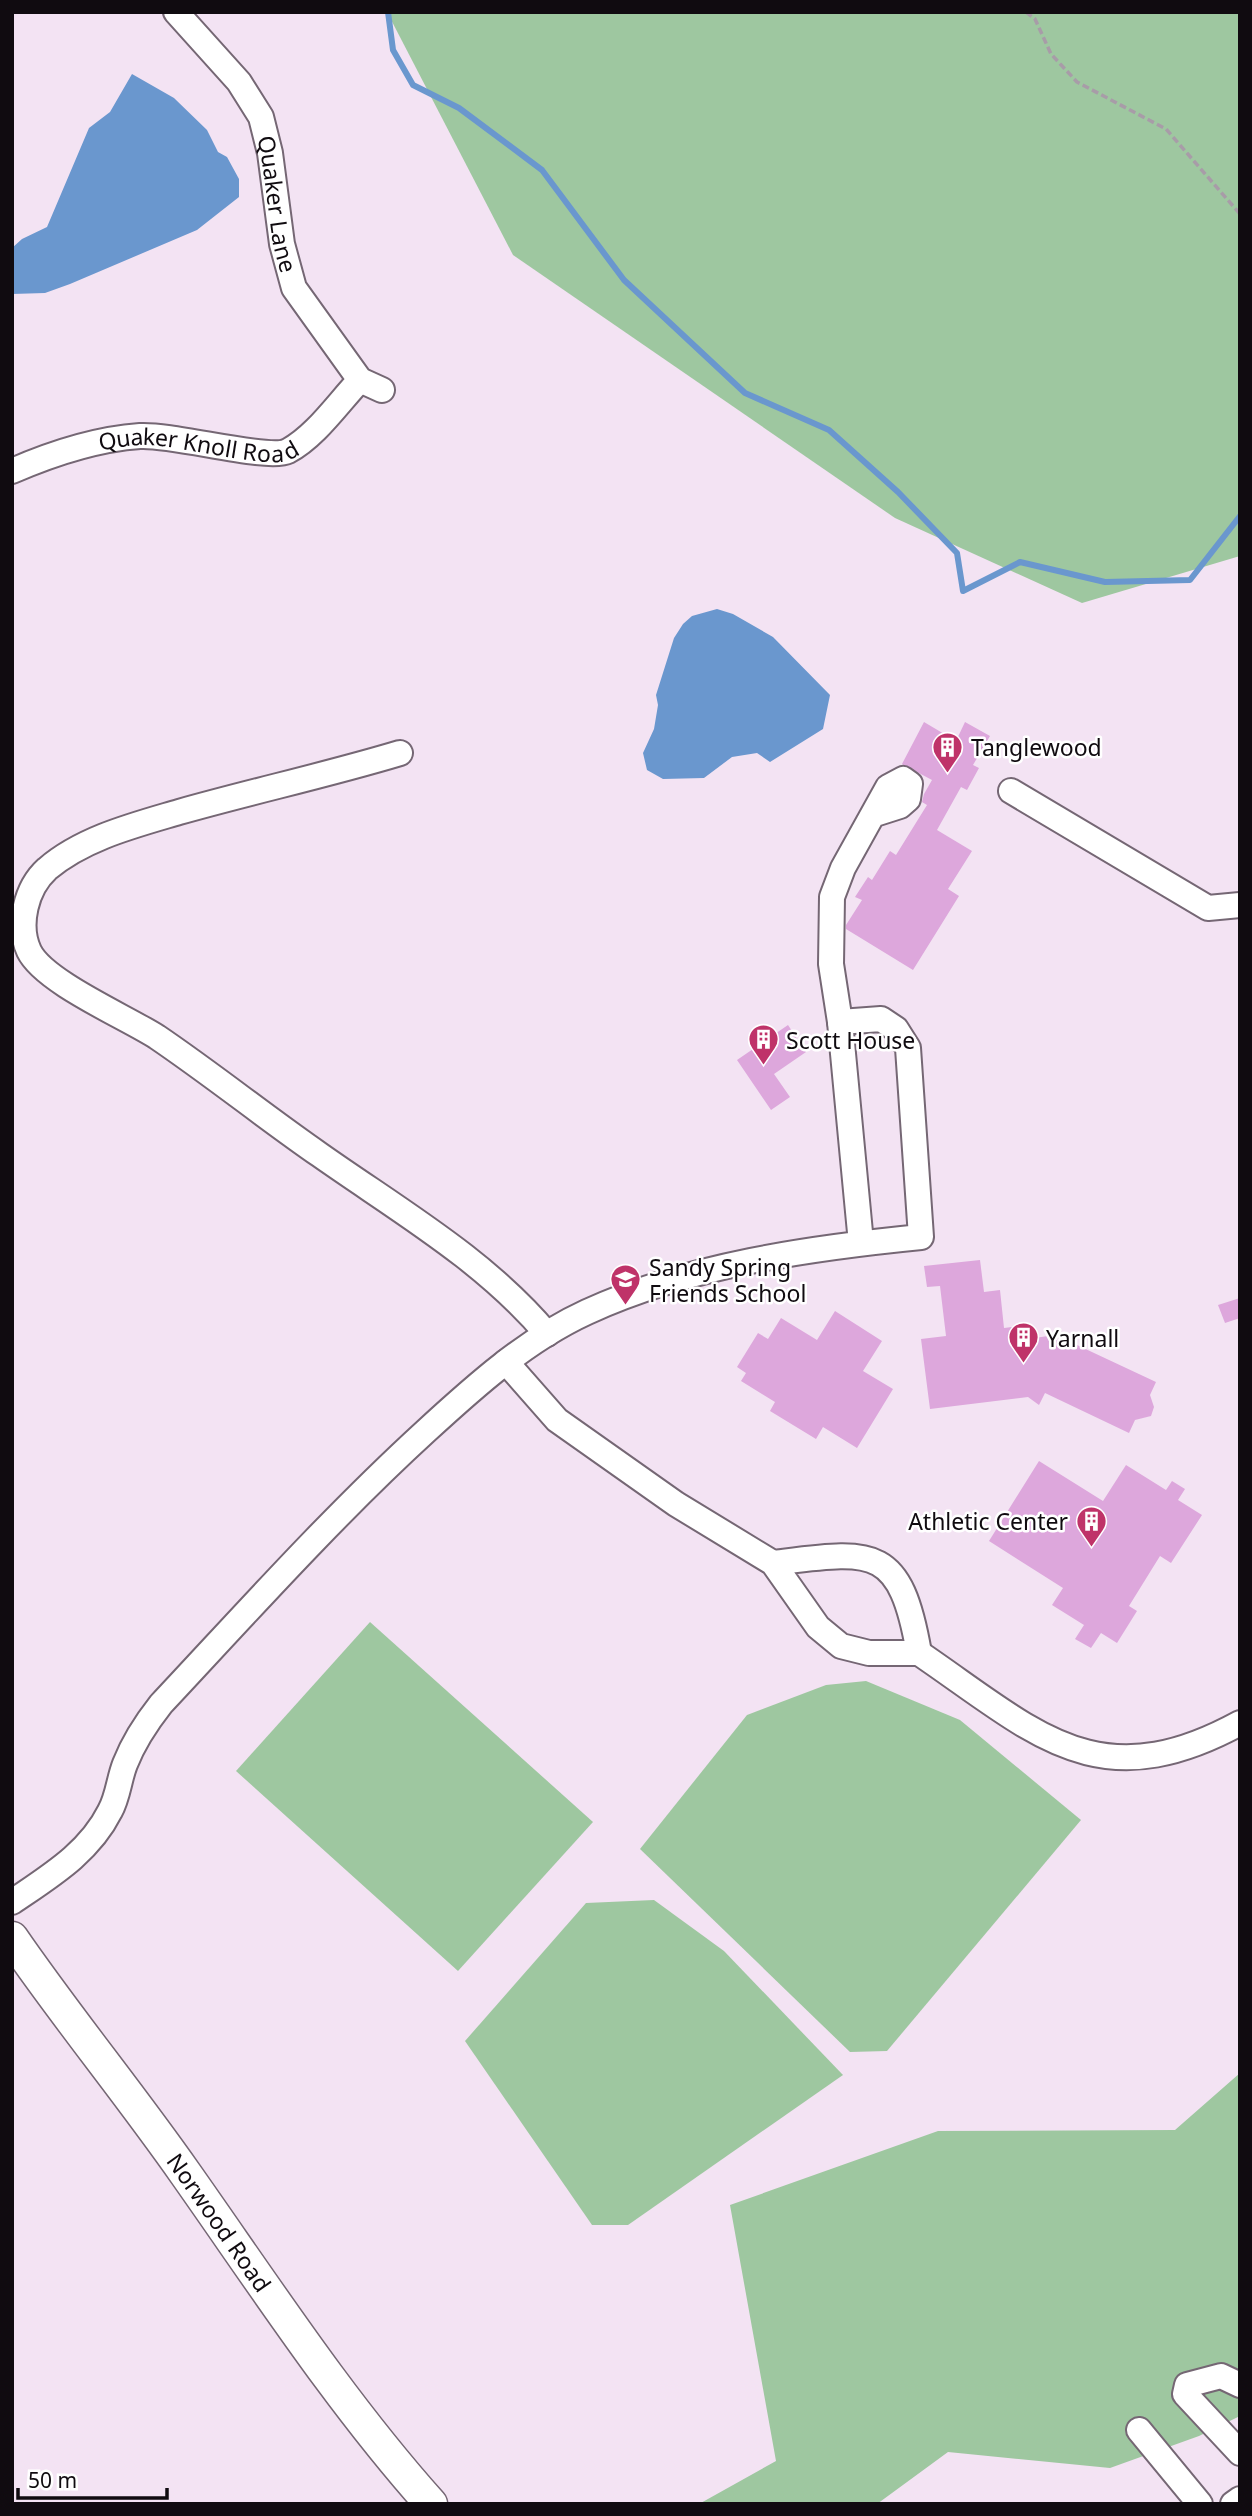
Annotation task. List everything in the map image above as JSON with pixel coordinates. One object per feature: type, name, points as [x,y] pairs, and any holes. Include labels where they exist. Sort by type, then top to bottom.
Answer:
[{"type":"main road","name":"Norwood Road","points":[[12,1938],[68,2019],[151,2124],[375,2441],[431,2504]]},
{"type":"street","name":"Quaker Lane","points":[[176,12],[239,82],[261,117],[270,153],[282,244],[294,288],[371,385]]},
{"type":"street","name":"Quaker Knoll Road","points":[[12,471],[40,459],[140,436],[180,437],[265,454],[285,452],[304,440],[371,385]]},
{"type":"street","points":[[400,753],[132,826],[72,851],[45,871],[39,880],[28,898],[22,929],[29,952],[44,970],[141,1027],[211,1073],[312,1150],[472,1261],[523,1305],[547,1334]]},
{"type":"street","points":[[1011,791],[1208,908],[1240,905]]},
{"type":"street","points":[[861,1243],[840,1022],[831,964],[832,897],[842,868],[875,814]]},
{"type":"street","points":[[12,1902],[75,1858],[96,1835],[112,1808],[124,1765],[140,1731],[161,1704],[358,1493],[506,1362],[547,1334],[588,1311],[649,1289],[726,1268],[861,1243],[921,1237],[908,1048],[896,1029],[881,1019],[840,1022]]},
{"type":"street","points":[[506,1362],[557,1420],[676,1504],[773,1563],[818,1627],[841,1646],[869,1653],[919,1653],[1039,1735],[1082,1754],[1120,1758],[1153,1756],[1190,1746],[1240,1723]]},
{"type":"street","points":[[773,1563],[848,1554],[873,1560],[893,1574],[911,1610],[919,1653]]},
{"type":"street","points":[[1240,2385],[1221,2376],[1186,2385],[1185,2394],[1240,2453]]},
{"type":"street","points":[[1139,2430],[1200,2504]]},
{"type":"street","points":[[1233,2504],[1240,2498]]},
{"type":"path","points":[[1026,12],[1035,19],[1051,54],[1077,82],[1166,129],[1239,211]]},
{"type":"green space","points":[[387,12],[1240,12],[1240,556],[1082,603],[895,518],[513,255]]},
{"type":"green space","points":[[370,1622],[593,1822],[458,1971],[236,1771]]},
{"type":"green space","points":[[866,1681],[960,1720],[1081,1820],[887,2051],[850,2052],[640,1849],[747,1715],[826,1685]]},
{"type":"green space","points":[[654,1900],[724,1951],[843,2075],[628,2225],[592,2225],[465,2041],[586,1903]]},
{"type":"green space","points":[[1240,2073],[1240,2416],[1199,2436],[1110,2468],[948,2452],[877,2504],[699,2504],[776,2461],[730,2205],[938,2131],[1175,2130]]},
{"type":"water","points":[[132,74],[174,98],[207,130],[218,152],[227,157],[239,179],[239,197],[197,230],[45,293],[12,294],[12,248],[22,239],[47,227],[89,128],[110,112]]},
{"type":"water","points":[[717,609],[733,614],[773,637],[830,695],[823,729],[770,762],[757,753],[732,757],[704,778],[663,779],[647,770],[643,753],[654,729],[658,705],[656,695],[674,638],[692,616]]},
{"type":"building","points":[[924,722],[956,741],[965,722],[990,736],[973,765],[979,768],[967,790],[961,787],[937,830],[972,851],[948,889],[959,896],[913,970],[846,929],[846,925],[862,900],[855,897],[868,877],[872,880],[890,851],[896,855],[927,805],[922,802],[932,780],[902,764]]},
{"type":"building","name":"Scott House","points":[[788,1025],[806,1052],[774,1074],[790,1097],[771,1110],[737,1060]]},
{"type":"building","name":"Yarnall","points":[[980,1260],[984,1292],[1000,1290],[1004,1328],[1019,1326],[1021,1340],[1048,1336],[1075,1349],[1077,1345],[1156,1382],[1150,1395],[1154,1407],[1151,1416],[1135,1420],[1129,1433],[1045,1393],[1039,1405],[1028,1397],[930,1409],[921,1339],[946,1336],[940,1286],[927,1287],[924,1266]]},
{"type":"building","points":[[1240,1298],[1240,1318],[1225,1323],[1218,1305]]},
{"type":"building","points":[[835,1311],[882,1341],[863,1371],[893,1389],[857,1448],[823,1427],[816,1439],[770,1411],[775,1402],[741,1381],[746,1373],[737,1367],[758,1333],[768,1339],[781,1318],[817,1340]]},
{"type":"building","name":"Athletic Center","points":[[1039,1461],[1103,1501],[1126,1465],[1166,1490],[1172,1481],[1185,1489],[1178,1500],[1202,1515],[1171,1563],[1160,1556],[1129,1606],[1137,1611],[1117,1643],[1101,1633],[1091,1648],[1075,1639],[1084,1625],[1052,1605],[1063,1588],[989,1541]]},
{"type":"waterway","points":[[388,12],[393,50],[413,85],[459,108],[542,170],[624,280],[745,393],[829,430],[898,492],[957,553],[963,591],[1020,562],[1105,582],[1190,580],[1240,516]]},
{"type":"place","name":"Tanglewood","points":[[948,774]]},
{"type":"place","name":"Scott House","points":[[763,1067]]},
{"type":"place","name":"Sandy Spring Friends School","points":[[626,1307]]},
{"type":"place","name":"Yarnall","points":[[1023,1365]]},
{"type":"place","name":"Athletic Center","points":[[1091,1548]]}]
